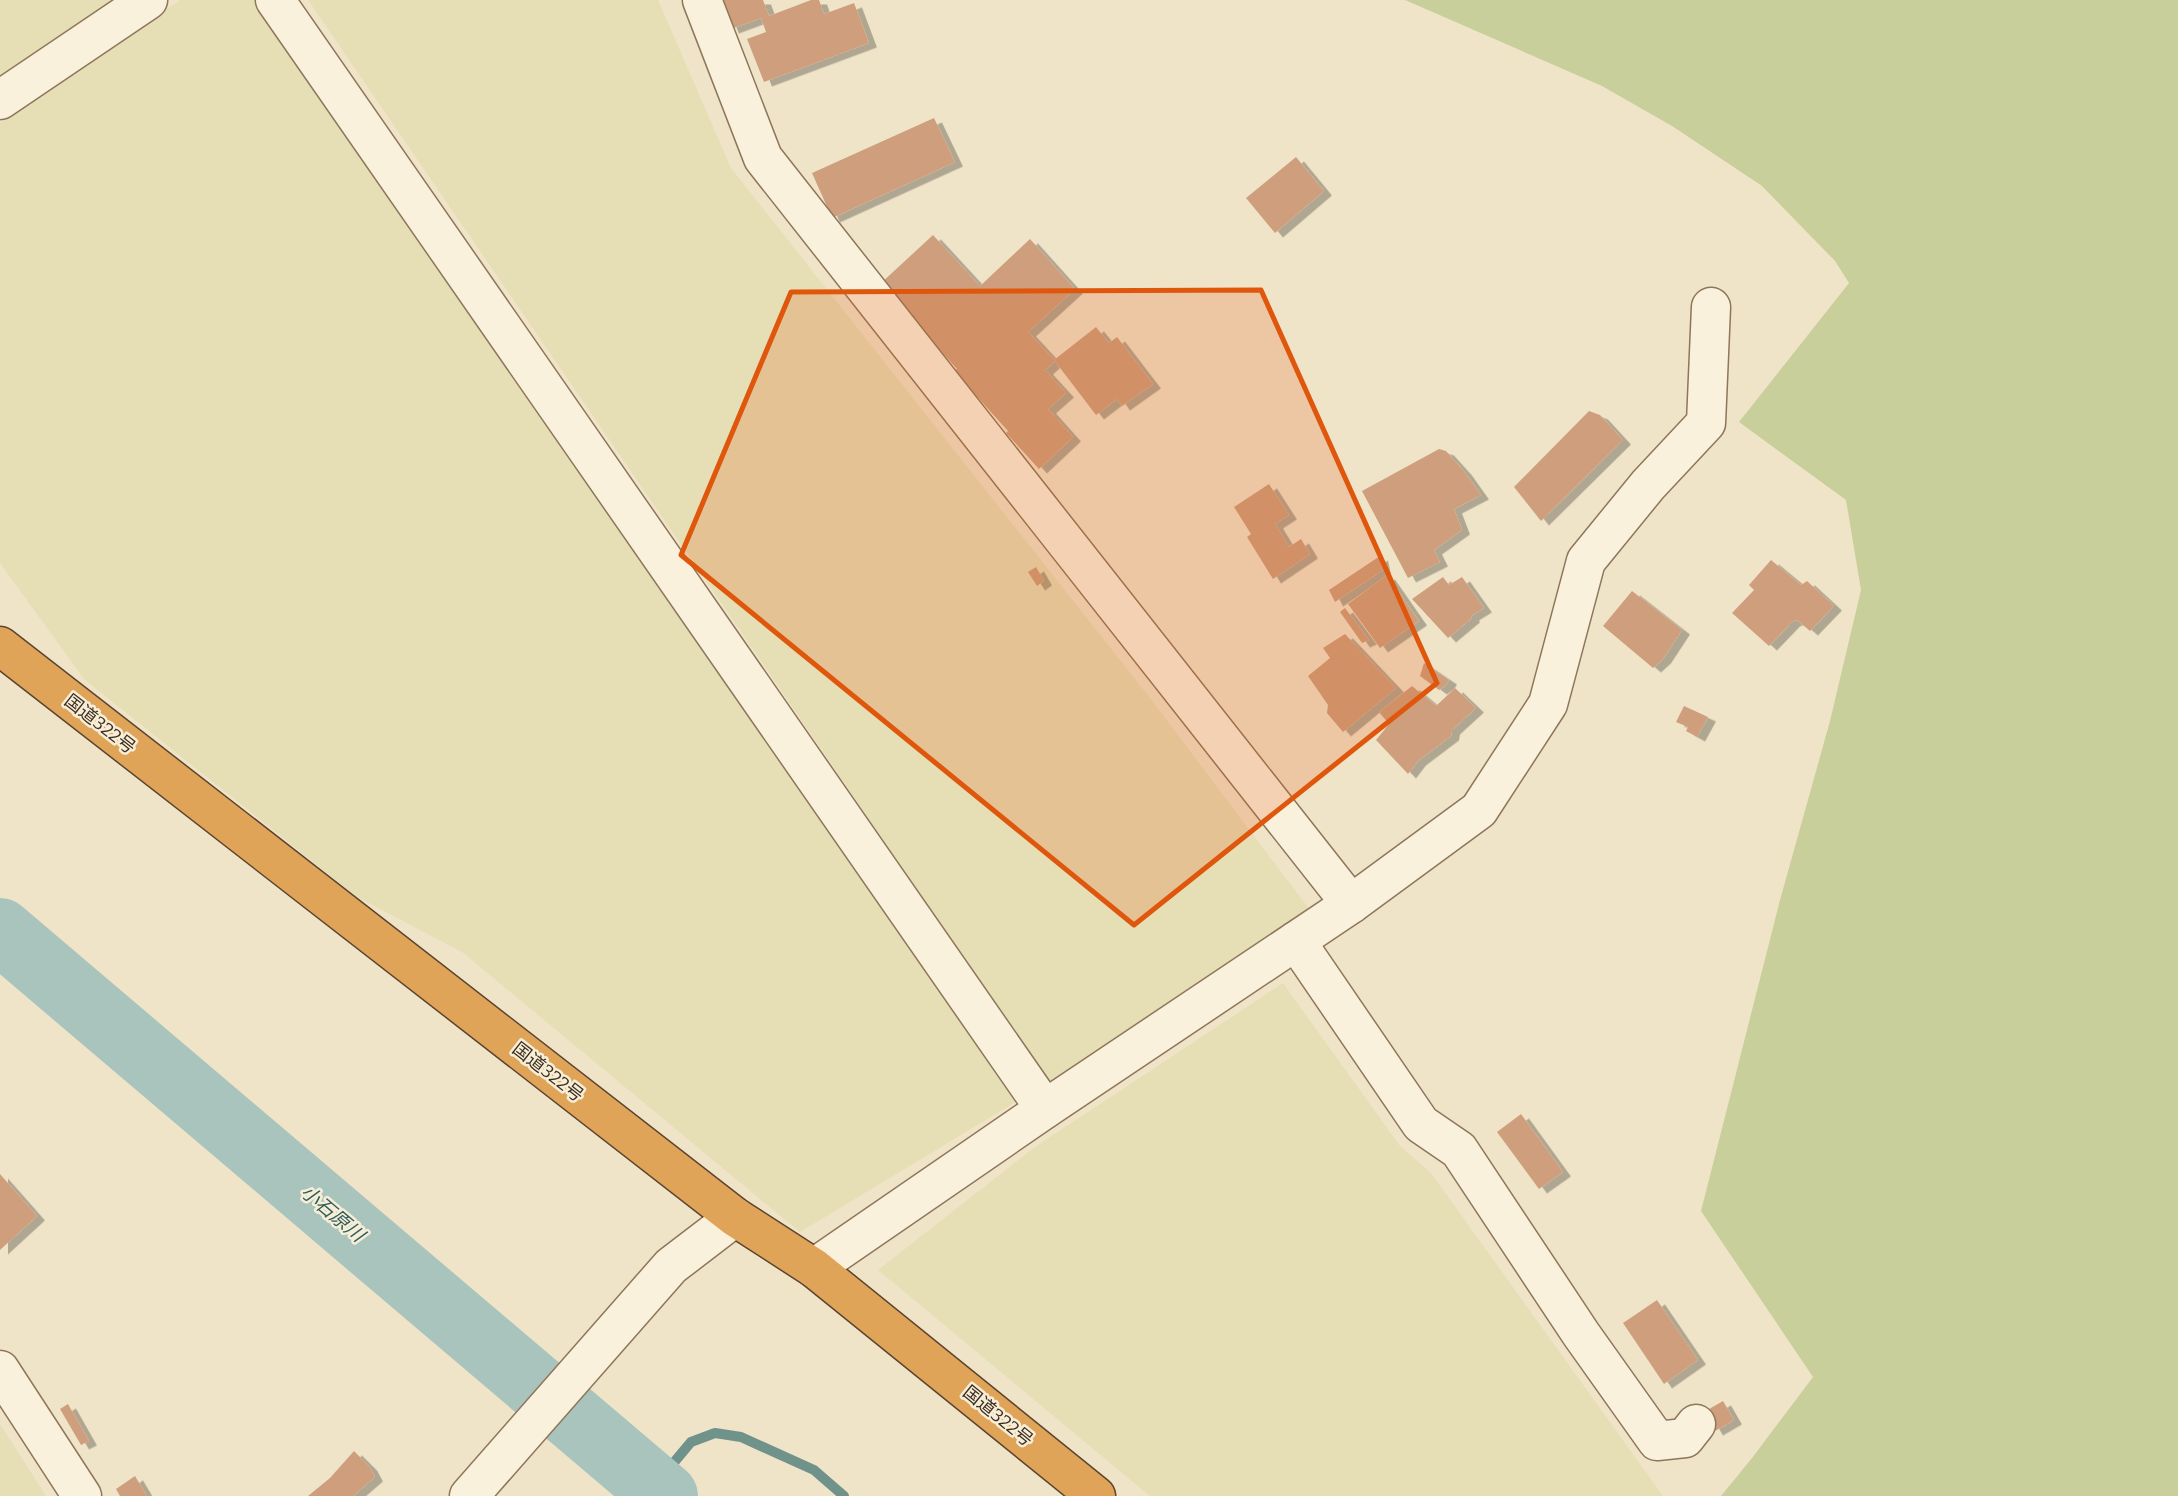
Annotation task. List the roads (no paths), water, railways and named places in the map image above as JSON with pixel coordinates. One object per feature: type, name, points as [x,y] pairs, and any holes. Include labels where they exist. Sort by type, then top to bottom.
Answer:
[{"type":"highway","name":"国道322号","points":[[0,646],[735,1217],[814,1268],[1096,1496]]},
{"type":"street","points":[[0,100],[148,0]]},
{"type":"street","points":[[275,0],[1045,1109]]},
{"type":"street","points":[[702,0],[763,158],[1351,904]]},
{"type":"street","points":[[814,1268],[1351,904],[1479,810],[1548,704],[1586,561],[1648,485],[1706,423],[1711,307]]},
{"type":"street","points":[[1296,941],[1421,1124],[1459,1150],[1581,1334],[1657,1441],[1685,1438],[1696,1424]]},
{"type":"street","points":[[469,1496],[671,1266],[735,1217]]},
{"type":"street","points":[[0,1370],[82,1496]]},
{"type":"waterway","name":"小石原川","points":[[0,931],[665,1496]]},
{"type":"waterway","points":[[655,1485],[691,1442],[715,1433],[741,1437],[814,1470],[844,1496]]}]
